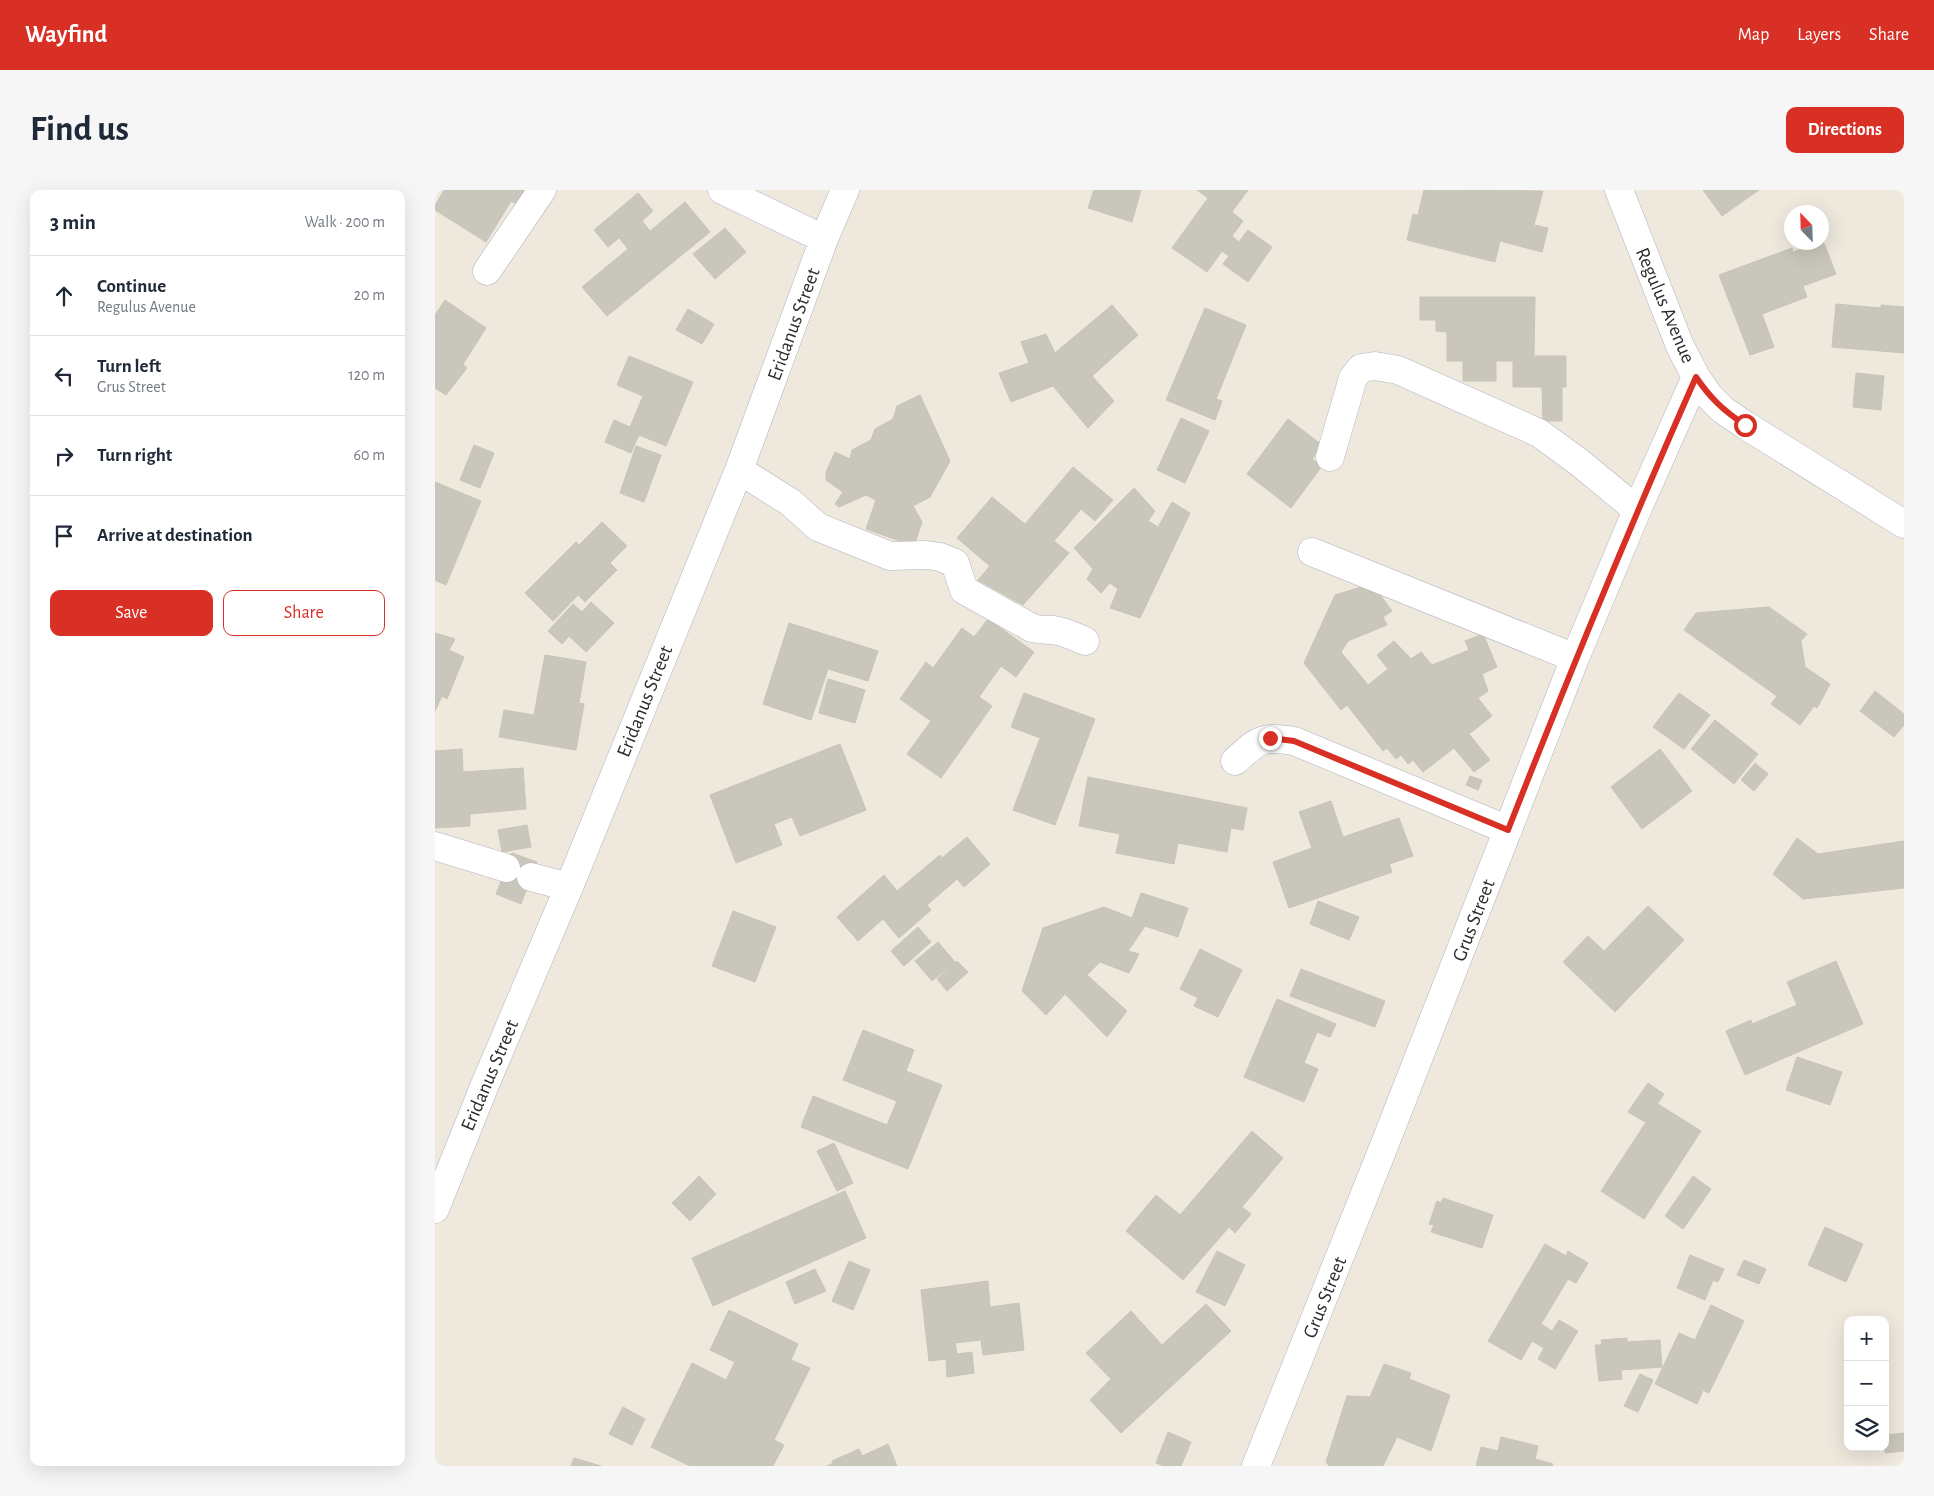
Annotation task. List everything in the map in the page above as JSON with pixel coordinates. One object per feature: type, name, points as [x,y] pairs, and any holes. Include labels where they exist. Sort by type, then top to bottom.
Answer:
[{"type":"street","points":[[487,271],[542,190]]},
{"type":"street","points":[[722,190],[824,238]]},
{"type":"street","name":"Eridanus Street","points":[[435,1209],[739,470],[824,238],[845,190]]},
{"type":"street","name":"Regulus Avenue","points":[[1619,190],[1680,346],[1696,377],[1709,396],[1723,410],[1904,524]]},
{"type":"street","points":[[1330,457],[1353,378],[1361,368],[1375,366],[1398,370],[1539,433],[1580,463],[1637,510]]},
{"type":"street","name":"Grus Street","points":[[1255,1466],[1384,1146],[1575,658],[1637,510],[1696,377]]},
{"type":"street","points":[[739,470],[790,502],[818,527],[890,556],[926,555],[940,557],[955,563],[964,590],[1032,628],[1065,633],[1085,641]]},
{"type":"street","points":[[1312,552],[1575,658]]},
{"type":"street","points":[[1235,761],[1256,742],[1270,738],[1294,741],[1508,830]]},
{"type":"street","points":[[435,846],[506,868]]},
{"type":"street","points":[[531,877],[569,887]]},
{"type":"building","points":[[444,190],[530,190],[521,206],[511,201],[486,242],[435,210],[435,206]]},
{"type":"building","points":[[1094,190],[1141,190],[1132,222],[1088,208]]},
{"type":"building","points":[[1197,190],[1248,190],[1232,212],[1243,221],[1232,236],[1239,242],[1248,230],[1272,247],[1248,282],[1223,264],[1229,256],[1222,251],[1207,272],[1172,248],[1208,198]]},
{"type":"building","points":[[1424,190],[1543,191],[1534,225],[1548,228],[1542,252],[1500,241],[1495,262],[1407,240],[1413,214],[1418,215]]},
{"type":"building","points":[[1703,190],[1759,190],[1722,216]]},
{"type":"building","points":[[638,193],[653,211],[642,221],[650,231],[685,202],[710,232],[607,316],[582,287],[628,249],[619,238],[608,247],[594,230]]},
{"type":"building","points":[[725,228],[746,252],[715,279],[693,254]]},
{"type":"building","points":[[1787,250],[1792,250],[1793,252],[1799,250],[1827,250],[1836,274],[1803,286],[1807,297],[1762,314],[1774,347],[1750,355],[1719,275]]},
{"type":"building","points":[[1420,297],[1535,297],[1534,356],[1566,356],[1566,387],[1562,387],[1562,421],[1543,421],[1542,387],[1513,387],[1513,361],[1496,361],[1496,381],[1463,381],[1463,361],[1447,361],[1447,332],[1436,331],[1436,320],[1420,320]]},
{"type":"building","points":[[445,300],[486,328],[463,364],[467,368],[446,395],[435,388],[435,315]]},
{"type":"building","points":[[1836,304],[1881,308],[1881,305],[1904,307],[1904,353],[1832,347]]},
{"type":"building","points":[[1112,305],[1138,335],[1092,376],[1114,401],[1088,428],[1053,386],[1011,402],[999,373],[1029,363],[1021,342],[1046,334],[1055,353]]},
{"type":"building","points":[[1205,308],[1246,325],[1216,399],[1222,401],[1215,420],[1166,400]]},
{"type":"building","points":[[688,309],[714,324],[702,344],[676,330]]},
{"type":"building","points":[[629,356],[693,382],[666,446],[639,435],[631,453],[605,442],[614,420],[630,427],[643,396],[617,385]]},
{"type":"building","points":[[1856,373],[1884,376],[1881,410],[1853,407]]},
{"type":"building","points":[[920,395],[950,461],[930,497],[913,506],[922,522],[914,546],[866,529],[876,500],[866,495],[839,507],[835,504],[843,492],[826,480],[826,472],[835,452],[850,459],[852,450],[871,440],[875,429],[893,419],[897,406]]},
{"type":"building","points":[[1181,418],[1209,431],[1185,483],[1157,470]]},
{"type":"building","points":[[1288,419],[1322,445],[1312,459],[1322,466],[1291,508],[1247,474]]},
{"type":"building","points":[[474,445],[494,453],[480,488],[460,480]]},
{"type":"building","points":[[636,446],[661,455],[644,502],[620,493]]},
{"type":"building","points":[[1073,467],[1113,500],[1095,521],[1081,509],[1054,541],[1069,553],[1023,605],[978,580],[990,566],[957,538],[992,497],[1025,524]]},
{"type":"building","points":[[435,482],[481,501],[446,585],[435,580]]},
{"type":"building","points":[[1134,488],[1155,511],[1148,521],[1158,527],[1172,502],[1190,513],[1140,618],[1110,608],[1118,589],[1110,583],[1101,593],[1087,579],[1093,569],[1074,548]]},
{"type":"building","points":[[602,522],[627,546],[610,563],[617,570],[585,602],[578,595],[553,621],[525,593],[576,542],[579,545]]},
{"type":"building","points":[[1361,587],[1366,590],[1372,590],[1381,596],[1392,611],[1383,617],[1387,625],[1348,641],[1341,652],[1368,685],[1388,669],[1377,655],[1394,641],[1411,659],[1421,652],[1432,665],[1469,650],[1465,641],[1483,634],[1497,667],[1482,674],[1488,691],[1478,698],[1492,716],[1469,734],[1490,760],[1474,772],[1454,748],[1423,772],[1413,760],[1408,764],[1401,755],[1396,759],[1387,748],[1383,751],[1347,705],[1341,710],[1304,663],[1335,595]]},
{"type":"building","points":[[591,602],[614,623],[586,652],[569,636],[562,644],[548,631],[573,604],[582,612]]},
{"type":"building","points":[[1769,607],[1807,634],[1801,641],[1805,667],[1830,684],[1817,708],[1814,706],[1800,725],[1771,704],[1777,696],[1684,630],[1696,613]]},
{"type":"building","points":[[988,619],[1034,652],[1016,677],[1001,666],[979,697],[992,706],[941,778],[907,754],[931,721],[900,699],[926,662],[933,668],[962,628],[974,637]]},
{"type":"building","points":[[789,623],[878,651],[868,681],[828,669],[811,720],[763,704]]},
{"type":"building","points":[[435,633],[455,639],[449,650],[464,657],[447,699],[442,696],[435,711]]},
{"type":"building","points":[[545,655],[586,662],[579,703],[584,704],[576,750],[499,737],[504,710],[534,715]]},
{"type":"building","points":[[828,679],[865,690],[855,723],[819,713]]},
{"type":"building","points":[[1875,691],[1904,714],[1904,725],[1894,737],[1860,711]]},
{"type":"building","points":[[1024,693],[1095,719],[1055,825],[1013,810],[1040,738],[1011,727]]},
{"type":"building","points":[[1679,693],[1710,715],[1684,749],[1653,727]]},
{"type":"building","points":[[1715,720],[1758,754],[1734,784],[1691,749]]},
{"type":"building","points":[[840,744],[866,810],[800,836],[792,817],[774,824],[782,845],[736,863],[710,795]]},
{"type":"building","points":[[462,749],[463,772],[523,768],[526,809],[470,814],[470,826],[435,828],[435,751]]},
{"type":"building","points":[[1660,749],[1692,791],[1642,829],[1611,787]]},
{"type":"building","points":[[1755,763],[1768,774],[1754,791],[1741,780]]},
{"type":"building","points":[[1470,776],[1482,780],[1478,790],[1466,785]]},
{"type":"building","points":[[1088,777],[1247,808],[1243,830],[1231,828],[1227,852],[1178,843],[1174,864],[1116,853],[1120,834],[1079,826]]},
{"type":"building","points":[[1331,801],[1343,837],[1399,818],[1413,856],[1389,864],[1392,872],[1289,908],[1273,862],[1312,848],[1299,812]]},
{"type":"building","points":[[527,825],[531,847],[502,852],[498,830]]},
{"type":"building","points":[[967,837],[990,864],[964,887],[957,879],[927,905],[931,910],[899,938],[883,919],[858,941],[837,917],[884,875],[897,891],[940,855],[942,858]]},
{"type":"building","points":[[1797,838],[1818,854],[1904,841],[1904,888],[1803,899],[1773,874]]},
{"type":"building","points":[[512,853],[537,862],[521,904],[496,894]]},
{"type":"building","points":[[1141,893],[1188,908],[1178,937],[1145,926],[1128,951],[1139,954],[1129,973],[1100,962],[1087,975],[1127,1011],[1107,1037],[1065,994],[1046,1015],[1022,991],[1043,928],[1104,907],[1132,918]]},
{"type":"building","points":[[1318,901],[1359,917],[1349,940],[1310,924]]},
{"type":"building","points":[[1648,906],[1684,940],[1615,1012],[1563,962],[1588,936],[1604,951]]},
{"type":"building","points":[[733,911],[776,927],[755,982],[712,966]]},
{"type":"building","points":[[918,927],[931,942],[904,966],[891,951]]},
{"type":"building","points":[[938,942],[955,962],[932,981],[915,961]]},
{"type":"building","points":[[1200,949],[1242,970],[1218,1017],[1194,1006],[1198,998],[1180,989]]},
{"type":"building","points":[[957,961],[968,972],[947,991],[937,979]]},
{"type":"building","points":[[1836,961],[1863,1024],[1745,1075],[1726,1031],[1751,1020],[1752,1024],[1797,1005],[1787,982]]},
{"type":"building","points":[[1301,969],[1385,1001],[1375,1027],[1290,996]]},
{"type":"building","points":[[1277,999],[1336,1024],[1330,1037],[1317,1032],[1304,1063],[1318,1069],[1304,1102],[1244,1077]]},
{"type":"building","points":[[863,1030],[914,1050],[906,1071],[942,1085],[908,1169],[801,1127],[813,1096],[887,1125],[897,1101],[843,1080]]},
{"type":"building","points":[[1797,1057],[1842,1072],[1830,1105],[1786,1090]]},
{"type":"building","points":[[1648,1083],[1664,1094],[1645,1122],[1628,1112]]},
{"type":"building","points":[[1658,1104],[1701,1131],[1644,1219],[1601,1191]]},
{"type":"building","points":[[1252,1131],[1283,1158],[1242,1207],[1251,1214],[1235,1233],[1229,1227],[1183,1280],[1126,1231],[1156,1195],[1180,1215]]},
{"type":"building","points":[[834,1143],[853,1183],[837,1191],[817,1151]]},
{"type":"building","points":[[699,1176],[716,1194],[690,1221],[672,1203]]},
{"type":"building","points":[[1693,1176],[1711,1189],[1683,1229],[1665,1216]]},
{"type":"building","points":[[845,1191],[866,1238],[713,1306],[692,1258]]},
{"type":"building","points":[[1443,1198],[1493,1215],[1482,1248],[1431,1232],[1434,1225],[1429,1224],[1437,1201],[1441,1203]]},
{"type":"building","points":[[1825,1227],[1863,1244],[1846,1282],[1808,1265]]},
{"type":"building","points":[[1545,1244],[1566,1256],[1568,1251],[1588,1263],[1576,1283],[1568,1279],[1541,1324],[1552,1331],[1559,1320],[1578,1331],[1555,1369],[1538,1359],[1544,1348],[1532,1341],[1521,1360],[1488,1341]]},
{"type":"building","points":[[1217,1251],[1245,1265],[1225,1306],[1196,1292]]},
{"type":"building","points":[[1690,1255],[1724,1269],[1718,1282],[1713,1280],[1705,1300],[1677,1288]]},
{"type":"building","points":[[1744,1260],[1766,1269],[1759,1284],[1737,1275]]},
{"type":"building","points":[[849,1261],[870,1270],[853,1310],[832,1301]]},
{"type":"building","points":[[815,1269],[826,1291],[795,1304],[786,1282]]},
{"type":"building","points":[[988,1281],[990,1307],[1019,1303],[1024,1350],[983,1355],[981,1340],[955,1343],[957,1354],[972,1352],[974,1373],[947,1377],[946,1359],[929,1361],[921,1290]]},
{"type":"building","points":[[1206,1304],[1231,1331],[1121,1433],[1090,1400],[1111,1379],[1086,1353],[1131,1311],[1162,1345]]},
{"type":"building","points":[[1711,1305],[1744,1321],[1709,1393],[1703,1390],[1697,1404],[1655,1384],[1679,1333],[1695,1340]]},
{"type":"building","points":[[729,1310],[798,1344],[791,1360],[810,1368],[774,1440],[784,1445],[773,1466],[690,1466],[651,1447],[692,1363],[726,1380],[735,1362],[710,1350]]},
{"type":"building","points":[[1627,1338],[1627,1342],[1660,1340],[1662,1367],[1621,1370],[1622,1379],[1599,1381],[1595,1345],[1602,1345],[1601,1340]]},
{"type":"building","points":[[1384,1364],[1411,1373],[1409,1379],[1450,1395],[1431,1451],[1397,1437],[1383,1466],[1329,1466],[1326,1462],[1347,1396],[1370,1397]]},
{"type":"building","points":[[1640,1374],[1653,1380],[1638,1412],[1624,1406]]},
{"type":"building","points":[[623,1407],[645,1419],[632,1445],[609,1434]]},
{"type":"building","points":[[1168,1432],[1191,1442],[1181,1466],[1164,1466],[1156,1463]]},
{"type":"building","points":[[1904,1433],[1904,1451],[1885,1453],[1885,1451],[1889,1451],[1889,1435]]},
{"type":"building","points":[[1501,1437],[1538,1446],[1535,1459],[1553,1464],[1552,1466],[1476,1466],[1481,1447],[1498,1451]]},
{"type":"building","points":[[888,1444],[897,1466],[827,1466],[833,1463],[832,1461],[859,1449],[862,1456]]},
{"type":"building","points":[[574,1458],[601,1466],[571,1466]]},
{"type":"route","points":[[1270,738],[1294,741],[1508,830],[1575,658],[1637,510],[1696,377],[1709,396],[1723,410],[1745,425]]}]
